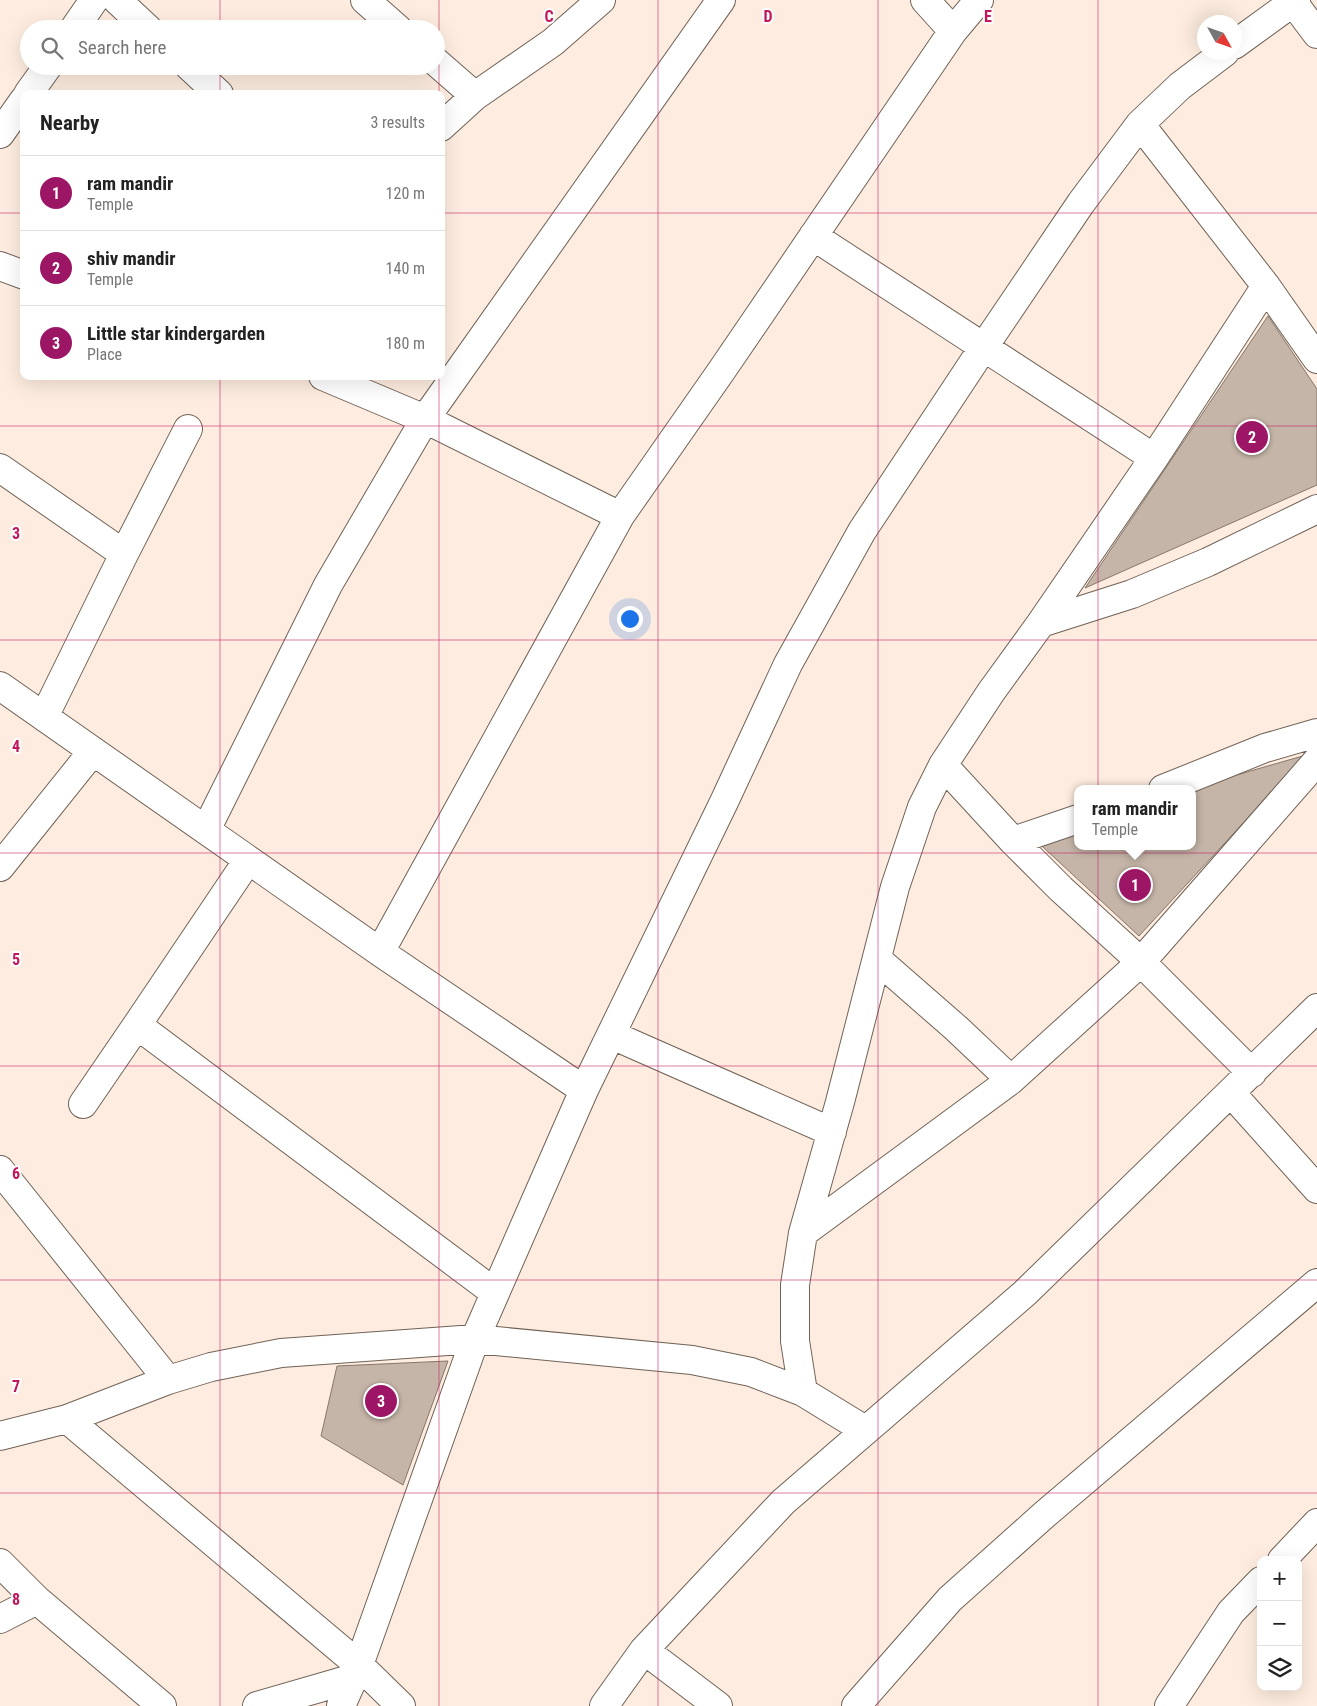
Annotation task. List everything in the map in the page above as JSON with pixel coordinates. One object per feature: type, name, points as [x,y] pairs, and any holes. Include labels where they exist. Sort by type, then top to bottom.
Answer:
[{"type":"street","points":[[80,20],[94,0]]},
{"type":"street","points":[[117,0],[138,20]]},
{"type":"street","points":[[365,0],[388,20]]},
{"type":"street","points":[[445,123],[475,96],[553,42],[601,0]]},
{"type":"street","points":[[206,830],[328,585],[426,420],[720,0]]},
{"type":"street","points":[[925,0],[953,31]]},
{"type":"street","points":[[380,952],[620,516],[953,31],[978,0]]},
{"type":"street","points":[[1242,39],[1295,1],[1317,34]]},
{"type":"street","points":[[341,1706],[357,1671],[475,1339],[494,1292],[584,1090],[724,802],[788,664],[862,531],[1081,203],[1140,124],[1180,86],[1214,60]]},
{"type":"street","points":[[445,70],[475,96]]},
{"type":"street","points":[[31,90],[42,75]]},
{"type":"street","points":[[199,75],[215,90]]},
{"type":"street","points":[[0,134],[20,106]]},
{"type":"street","points":[[1140,124],[1266,286],[1317,359]]},
{"type":"street","points":[[813,236],[1154,458]]},
{"type":"street","points":[[0,266],[20,274]]},
{"type":"street","points":[[803,1392],[795,1331],[796,1286],[803,1233],[832,1132],[894,887],[918,816],[943,765],[991,692],[1042,623],[1154,458],[1266,286]]},
{"type":"street","points":[[332,380],[426,420],[620,516]]},
{"type":"street","points":[[44,717],[124,554],[188,430]]},
{"type":"street","points":[[0,468],[124,554]]},
{"type":"street","points":[[1042,623],[1132,594],[1208,562],[1317,509]]},
{"type":"street","points":[[0,686],[380,952],[584,1090]]},
{"type":"street","points":[[1172,785],[1265,748],[1317,733]]},
{"type":"street","points":[[0,868],[93,751]]},
{"type":"street","points":[[803,1233],[1011,1080],[1141,962],[1317,761]]},
{"type":"street","points":[[943,765],[1012,841],[1141,962],[1252,1072]]},
{"type":"street","points":[[1012,841],[1074,820]]},
{"type":"street","points":[[82,1104],[248,860]]},
{"type":"street","points":[[877,958],[1011,1080]]},
{"type":"street","points":[[604,1706],[644,1650],[783,1502],[1025,1293],[1317,1008]]},
{"type":"street","points":[[137,1025],[494,1292]]},
{"type":"street","points":[[612,1035],[832,1132]]},
{"type":"street","points":[[1231,1093],[1317,1190]]},
{"type":"street","points":[[0,1170],[168,1380]]},
{"type":"street","points":[[856,1706],[950,1599],[1044,1515],[1317,1283]]},
{"type":"street","points":[[2,1433],[67,1419],[168,1380],[211,1367],[281,1353],[475,1339],[692,1360],[751,1372],[803,1392],[866,1430]]},
{"type":"street","points":[[67,1419],[357,1671],[401,1706]]},
{"type":"street","points":[[1286,1556],[1317,1523]]},
{"type":"street","points":[[0,1563],[37,1600],[162,1706]]},
{"type":"street","points":[[1169,1706],[1231,1612],[1257,1585]]},
{"type":"street","points":[[0,1619],[37,1600]]},
{"type":"street","points":[[644,1650],[718,1706]]},
{"type":"street","points":[[257,1706],[357,1671]]},
{"type":"building","points":[[1268,316],[1317,389],[1317,485],[1085,588]]},
{"type":"building","points":[[1306,755],[1139,936],[1030,835],[1074,822],[1074,850],[1196,850],[1196,787]]},
{"type":"building","points":[[448,1361],[403,1485],[321,1436],[337,1366]]},
{"type":"place","name":"shiv mandir","points":[[1252,437]]},
{"type":"place","name":"ram mandir","points":[[1135,885]]},
{"type":"place","name":"Little star kindergarden","points":[[381,1401]]}]
